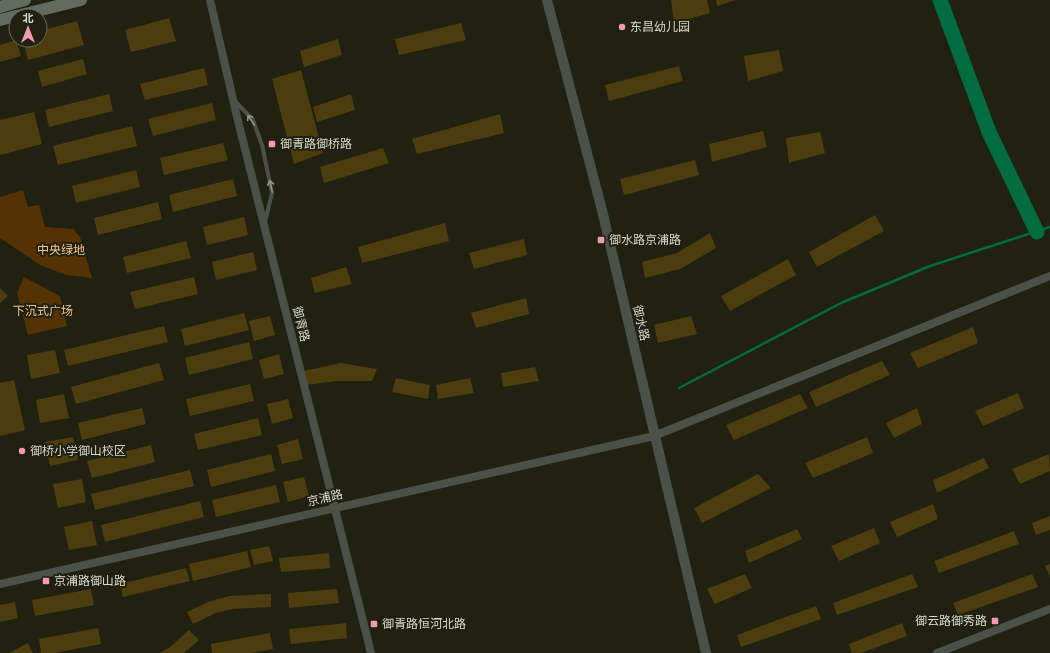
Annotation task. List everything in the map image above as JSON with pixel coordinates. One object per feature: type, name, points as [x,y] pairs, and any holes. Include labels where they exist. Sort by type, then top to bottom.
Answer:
[{"type":"main road","points":[[0,6],[25,0]]},
{"type":"main road","points":[[48,8],[81,0]]},
{"type":"street","name":"御青路","points":[[210,0],[371,653]]},
{"type":"street","name":"御水路","points":[[547,0],[602,210],[706,653]]},
{"type":"street","name":"京浦路","points":[[0,584],[654,436],[1050,276]]},
{"type":"street","points":[[937,653],[1050,609]]},
{"type":"lane","points":[[234,100],[253,120],[262,145],[272,193],[264,224]]},
{"type":"green space","name":"中央绿地","points":[[23,190],[28,207],[39,205],[45,227],[73,229],[80,237],[92,278],[66,275],[40,265],[0,238],[0,197]]},
{"type":"green space","name":"下沉式广场","points":[[24,277],[60,296],[67,326],[28,335],[17,293]]},
{"type":"building","points":[[671,0],[707,0],[710,13],[674,23]]},
{"type":"building","points":[[716,0],[736,0],[717,6]]},
{"type":"building","points":[[169,18],[176,41],[131,52],[125,30]]},
{"type":"building","points":[[77,21],[84,45],[28,60],[25,48],[48,48],[48,29]]},
{"type":"building","points":[[461,23],[466,40],[399,55],[395,39]]},
{"type":"building","points":[[338,39],[342,55],[304,67],[300,51]]},
{"type":"building","points":[[8,42],[8,48],[18,48],[21,56],[0,62],[0,45]]},
{"type":"building","points":[[779,50],[783,71],[748,81],[744,56]]},
{"type":"building","points":[[83,59],[87,74],[42,87],[38,71]]},
{"type":"building","points":[[679,66],[683,81],[609,101],[605,85]]},
{"type":"building","points":[[204,68],[208,85],[145,100],[140,84]]},
{"type":"building","points":[[301,70],[323,153],[294,164],[272,79]]},
{"type":"building","points":[[109,94],[113,111],[49,127],[45,110]]},
{"type":"building","points":[[351,94],[355,110],[317,122],[313,107]]},
{"type":"building","points":[[212,103],[216,120],[153,136],[148,119]]},
{"type":"building","points":[[34,112],[42,144],[0,155],[0,120]]},
{"type":"building","points":[[500,114],[504,133],[417,154],[412,139]]},
{"type":"building","points":[[132,126],[137,146],[58,165],[53,146]]},
{"type":"building","points":[[763,131],[767,147],[712,162],[709,144]]},
{"type":"building","points":[[820,132],[825,153],[789,163],[786,138]]},
{"type":"building","points":[[223,143],[228,160],[164,175],[160,158]]},
{"type":"building","points":[[383,148],[389,163],[324,183],[320,167]]},
{"type":"building","points":[[695,160],[699,175],[624,195],[620,179]]},
{"type":"building","points":[[136,170],[140,187],[76,203],[72,186]]},
{"type":"building","points":[[233,179],[237,196],[173,212],[169,195]]},
{"type":"building","points":[[158,202],[162,219],[98,235],[94,218]]},
{"type":"building","points":[[875,215],[884,231],[817,267],[809,252]]},
{"type":"building","points":[[244,217],[248,235],[207,245],[203,227]]},
{"type":"building","points":[[445,223],[449,241],[362,263],[358,247]]},
{"type":"building","points":[[710,233],[716,248],[680,269],[645,278],[642,262],[677,253]]},
{"type":"building","points":[[524,239],[527,255],[474,269],[469,253]]},
{"type":"building","points":[[186,241],[191,258],[127,273],[123,257]]},
{"type":"building","points":[[253,252],[257,270],[216,280],[212,262]]},
{"type":"building","points":[[788,259],[796,275],[730,311],[721,296]]},
{"type":"building","points":[[346,267],[352,284],[315,293],[311,278]]},
{"type":"building","points":[[194,277],[198,294],[135,309],[130,292]]},
{"type":"building","points":[[0,288],[8,296],[0,303]]},
{"type":"building","points":[[526,298],[529,314],[476,328],[471,313]]},
{"type":"building","points":[[244,313],[249,330],[185,346],[181,329]]},
{"type":"building","points":[[270,316],[275,335],[254,341],[249,321]]},
{"type":"building","points":[[691,316],[697,334],[658,343],[654,325]]},
{"type":"building","points":[[164,326],[168,342],[68,366],[64,350]]},
{"type":"building","points":[[973,327],[978,343],[918,368],[910,353]]},
{"type":"building","points":[[249,342],[253,359],[189,375],[185,358]]},
{"type":"building","points":[[55,350],[60,373],[31,379],[27,355]]},
{"type":"building","points":[[279,354],[284,374],[264,379],[259,360]]},
{"type":"building","points":[[882,361],[890,375],[816,407],[809,392]]},
{"type":"building","points":[[159,363],[164,380],[76,404],[71,387]]},
{"type":"building","points":[[341,363],[377,369],[372,381],[336,381],[306,385],[304,371]]},
{"type":"building","points":[[535,367],[539,381],[503,387],[501,373]]},
{"type":"building","points":[[396,378],[430,385],[428,399],[392,392]]},
{"type":"building","points":[[470,378],[474,393],[438,399],[436,385]]},
{"type":"building","points":[[14,380],[25,430],[0,436],[0,383]]},
{"type":"building","points":[[250,384],[254,401],[190,416],[186,399]]},
{"type":"building","points":[[1018,393],[1024,408],[983,426],[975,411]]},
{"type":"building","points":[[64,394],[69,418],[40,423],[36,400]]},
{"type":"building","points":[[800,394],[808,408],[734,440],[726,425]]},
{"type":"building","points":[[288,399],[293,418],[272,424],[267,404]]},
{"type":"building","points":[[142,408],[146,424],[82,440],[78,423]]},
{"type":"building","points":[[917,408],[922,424],[894,438],[886,423]]},
{"type":"building","points":[[258,418],[262,435],[198,450],[194,434]]},
{"type":"building","points":[[73,437],[78,460],[50,466],[45,442]]},
{"type":"building","points":[[867,437],[873,453],[813,478],[805,463]]},
{"type":"building","points":[[298,439],[303,459],[282,464],[277,445]]},
{"type":"building","points":[[151,445],[155,462],[92,478],[87,461]]},
{"type":"building","points":[[271,454],[275,471],[211,487],[207,470]]},
{"type":"building","points":[[1049,454],[1050,471],[1020,484],[1012,469]]},
{"type":"building","points":[[984,458],[989,468],[937,493],[933,480]]},
{"type":"building","points":[[190,470],[194,486],[95,510],[91,494]]},
{"type":"building","points":[[758,474],[771,488],[702,523],[694,508]]},
{"type":"building","points":[[304,477],[309,496],[288,502],[283,482]]},
{"type":"building","points":[[82,479],[86,502],[58,508],[53,484]]},
{"type":"building","points":[[276,485],[280,502],[216,517],[212,500]]},
{"type":"building","points":[[200,501],[204,517],[105,542],[101,525]]},
{"type":"building","points":[[933,504],[938,519],[897,537],[890,522]]},
{"type":"building","points":[[1050,516],[1050,530],[1036,535],[1032,523]]},
{"type":"building","points":[[92,521],[97,545],[69,550],[64,527]]},
{"type":"building","points":[[874,528],[880,543],[839,561],[831,546]]},
{"type":"building","points":[[797,529],[802,539],[749,563],[745,551]]},
{"type":"building","points":[[1014,531],[1019,544],[939,573],[934,561]]},
{"type":"building","points":[[269,546],[273,561],[254,565],[250,550]]},
{"type":"building","points":[[247,551],[251,567],[193,581],[189,564]]},
{"type":"building","points":[[329,553],[330,568],[281,572],[279,558]]},
{"type":"building","points":[[1050,564],[1050,577],[1045,566]]},
{"type":"building","points":[[186,568],[190,581],[123,597],[120,584]]},
{"type":"building","points":[[745,574],[752,588],[715,604],[707,589]]},
{"type":"building","points":[[912,574],[918,587],[837,615],[833,603]]},
{"type":"building","points":[[1032,574],[1038,587],[958,615],[953,603]]},
{"type":"building","points":[[91,589],[94,605],[35,616],[32,600]]},
{"type":"building","points":[[337,589],[339,603],[289,608],[288,593]]},
{"type":"building","points":[[271,594],[271,607],[232,609],[216,613],[193,624],[187,612],[208,602],[229,596]]},
{"type":"building","points":[[15,602],[18,618],[0,622],[0,605]]},
{"type":"building","points":[[816,606],[821,619],[741,647],[737,635]]},
{"type":"building","points":[[346,623],[347,638],[291,644],[289,629]]},
{"type":"building","points":[[902,623],[907,636],[861,653],[852,653],[849,644]]},
{"type":"building","points":[[98,628],[101,644],[55,653],[41,653],[39,639]]},
{"type":"building","points":[[189,630],[199,640],[184,653],[160,653],[170,647]]},
{"type":"building","points":[[270,633],[273,649],[251,653],[212,653],[211,644]]},
{"type":"building","points":[[28,643],[33,653],[9,653]]},
{"type":"waterway","points":[[940,0],[989,132],[1037,232]]},
{"type":"waterway","points":[[679,388],[841,303],[930,266],[1050,227]]},
{"type":"place","name":"东昌幼儿园","points":[[622,27]]},
{"type":"place","name":"御青路御桥路","points":[[272,144]]},
{"type":"place","name":"御水路京浦路","points":[[601,240]]},
{"type":"place","name":"御桥小学御山校区","points":[[22,451]]},
{"type":"place","name":"京浦路御山路","points":[[46,581]]},
{"type":"place","name":"御云路御秀路","points":[[995,621]]},
{"type":"place","name":"御青路恒河北路","points":[[374,624]]}]
